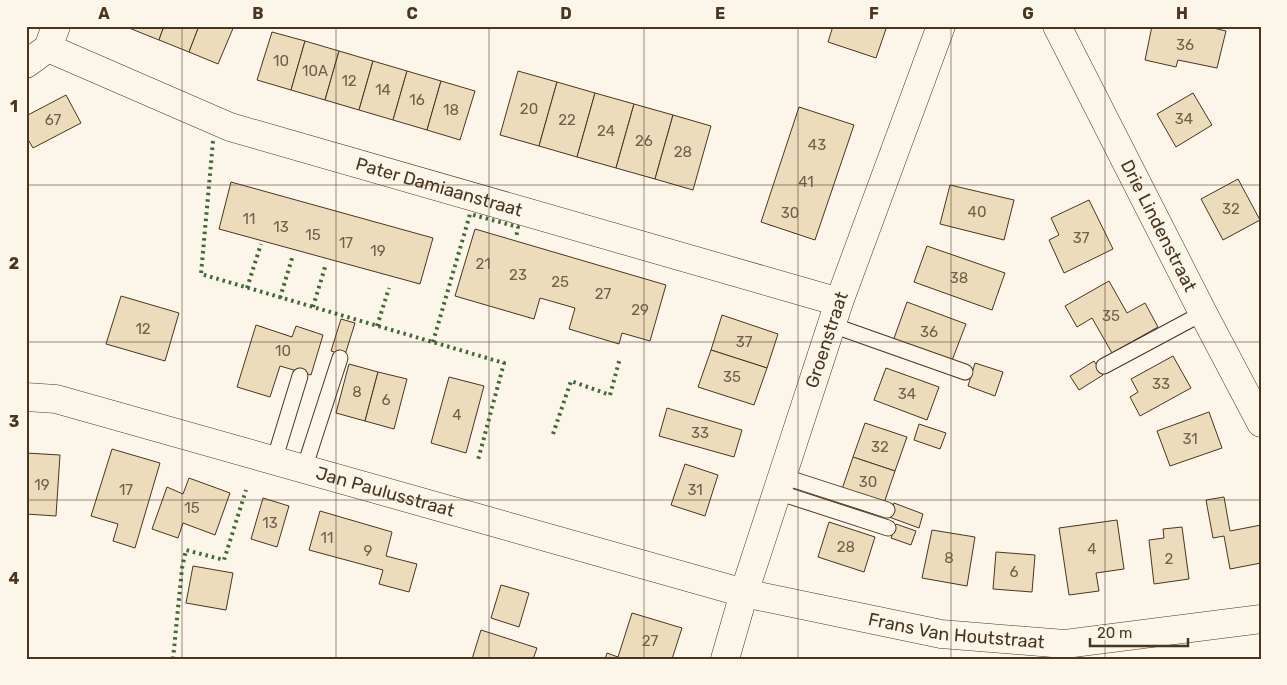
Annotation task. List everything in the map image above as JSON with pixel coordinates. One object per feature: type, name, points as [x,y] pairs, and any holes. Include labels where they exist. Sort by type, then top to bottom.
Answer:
[{"type":"street","name":"Groenstraat","points":[[725,659],[744,593],[836,313],[941,26]]},
{"type":"street","name":"Drie Lindenstraat","points":[[1056,26],[1202,313],[1261,423]]},
{"type":"street","name":"Pater Damiaanstraat","points":[[52,37],[230,127],[836,313]]},
{"type":"street","points":[[26,64],[52,37]]},
{"type":"street","name":"Jan Paulusstraat","points":[[26,397],[56,399],[744,593]]},
{"type":"street","name":"Frans Van Houtstraat","points":[[744,593],[941,634],[1065,644],[1261,619]]},
{"type":"lane","points":[[836,313],[965,372]]},
{"type":"lane","points":[[1104,366],[1202,313]]},
{"type":"lane","points":[[304,469],[340,358]]},
{"type":"lane","points":[[274,461],[300,376]]},
{"type":"lane","points":[[780,484],[887,510]]},
{"type":"lane","points":[[780,484],[888,528]]},
{"type":"building","points":[[129,26],[164,26],[159,40],[129,28]]},
{"type":"building","points":[[164,26],[199,26],[189,52],[159,40]]},
{"type":"building","points":[[199,26],[234,26],[218,64],[189,52]]},
{"type":"building","points":[[833,26],[887,26],[876,58],[828,42]]},
{"type":"building","points":[[1152,26],[1205,26],[1226,31],[1217,68],[1178,60],[1176,67],[1145,60]]},
{"type":"building","points":[[272,32],[305,41],[291,90],[257,80]]},
{"type":"building","points":[[305,41],[339,51],[325,100],[291,90]]},
{"type":"building","points":[[339,51],[373,61],[359,110],[325,100]]},
{"type":"building","points":[[373,61],[407,71],[393,120],[359,110]]},
{"type":"building","points":[[407,71],[441,81],[427,130],[393,120]]},
{"type":"building","points":[[518,71],[557,82],[539,146],[500,135]]},
{"type":"building","points":[[441,81],[475,91],[460,140],[427,130]]},
{"type":"building","points":[[557,82],[595,93],[577,157],[539,146]]},
{"type":"building","points":[[595,93],[634,104],[616,168],[577,157]]},
{"type":"building","points":[[1193,93],[1212,125],[1176,147],[1157,114]]},
{"type":"building","points":[[66,95],[81,123],[33,148],[26,136],[26,116]]},
{"type":"building","points":[[634,104],[673,115],[655,179],[616,168]]},
{"type":"building","points":[[799,107],[854,125],[815,240],[761,222]]},
{"type":"building","points":[[673,115],[711,126],[693,190],[655,179]]},
{"type":"building","points":[[1238,179],[1260,220],[1223,240],[1201,199]]},
{"type":"building","points":[[231,182],[433,238],[420,284],[219,229]]},
{"type":"building","points":[[950,185],[1014,200],[1004,240],[940,224]]},
{"type":"building","points":[[1089,200],[1113,249],[1064,273],[1049,240],[1059,235],[1051,218]]},
{"type":"building","points":[[475,229],[666,285],[650,341],[622,333],[619,344],[569,329],[575,308],[540,298],[534,319],[455,296]]},
{"type":"building","points":[[927,246],[1005,273],[992,310],[914,282]]},
{"type":"building","points":[[1109,281],[1127,313],[1145,303],[1158,327],[1112,353],[1092,318],[1077,327],[1065,306]]},
{"type":"building","points":[[121,296],[179,313],[165,361],[106,344]]},
{"type":"building","points":[[907,302],[966,324],[951,363],[893,341]]},
{"type":"building","points":[[722,315],[778,334],[767,368],[711,350]]},
{"type":"building","points":[[341,319],[355,323],[345,355],[331,351]]},
{"type":"building","points":[[256,325],[292,337],[296,326],[323,335],[311,375],[280,366],[270,397],[237,387]]},
{"type":"building","points":[[711,350],[767,368],[754,405],[698,387]]},
{"type":"building","points":[[1173,356],[1191,388],[1140,416],[1130,397],[1138,392],[1131,379]]},
{"type":"building","points":[[1094,361],[1103,375],[1079,390],[1070,376]]},
{"type":"building","points":[[975,363],[1003,372],[995,396],[968,386]]},
{"type":"building","points":[[349,364],[378,372],[365,421],[336,413]]},
{"type":"building","points":[[886,368],[939,387],[927,420],[874,400]]},
{"type":"building","points":[[378,372],[407,379],[394,429],[365,421]]},
{"type":"building","points":[[449,377],[484,386],[466,453],[431,443]]},
{"type":"building","points":[[667,408],[742,430],[734,457],[659,436]]},
{"type":"building","points":[[1209,412],[1222,448],[1170,466],[1157,431]]},
{"type":"building","points":[[865,423],[907,437],[895,471],[853,457]]},
{"type":"building","points":[[919,424],[946,433],[940,449],[914,440]]},
{"type":"building","points":[[112,449],[160,463],[135,548],[113,541],[118,524],[91,516]]},
{"type":"building","points":[[26,453],[60,455],[56,516],[26,514]]},
{"type":"building","points":[[853,457],[895,471],[883,506],[841,492]]},
{"type":"building","points":[[685,464],[718,475],[705,516],[671,505]]},
{"type":"building","points":[[189,478],[230,493],[215,535],[183,523],[178,538],[152,529],[167,487],[183,494]]},
{"type":"building","points":[[1224,497],[1230,531],[1261,525],[1261,563],[1230,569],[1224,536],[1213,538],[1206,500]]},
{"type":"building","points":[[263,498],[289,506],[277,547],[251,539]]},
{"type":"building","points":[[894,503],[923,514],[919,528],[889,517]]},
{"type":"building","points":[[320,511],[392,532],[386,556],[417,564],[409,592],[379,584],[383,570],[309,550]]},
{"type":"building","points":[[1117,520],[1124,569],[1096,573],[1099,591],[1069,595],[1059,528]]},
{"type":"building","points":[[829,522],[875,537],[864,572],[818,557]]},
{"type":"building","points":[[896,524],[916,531],[911,545],[891,538]]},
{"type":"building","points":[[1182,527],[1189,579],[1154,584],[1149,540],[1164,538],[1163,529]]},
{"type":"building","points":[[932,530],[975,537],[967,586],[922,578]]},
{"type":"building","points":[[996,552],[1035,555],[1032,592],[993,589]]},
{"type":"building","points":[[193,566],[233,573],[226,610],[186,603]]},
{"type":"building","points":[[501,585],[529,593],[519,627],[491,618]]},
{"type":"building","points":[[632,613],[682,628],[672,659],[605,659],[607,653],[618,657]]},
{"type":"building","points":[[481,630],[537,648],[533,659],[472,659]]},
{"type":"hedge","points":[[213,141],[201,274],[504,363],[478,460]]},
{"type":"hedge","points":[[433,342],[470,214],[518,227],[516,238]]},
{"type":"hedge","points":[[247,288],[261,244]]},
{"type":"hedge","points":[[280,298],[293,255]]},
{"type":"hedge","points":[[313,307],[325,267]]},
{"type":"hedge","points":[[377,326],[389,288]]},
{"type":"hedge","points":[[553,434],[571,381],[610,395],[620,358]]},
{"type":"hedge","points":[[173,659],[182,568],[186,550],[224,560],[246,490]]}]
